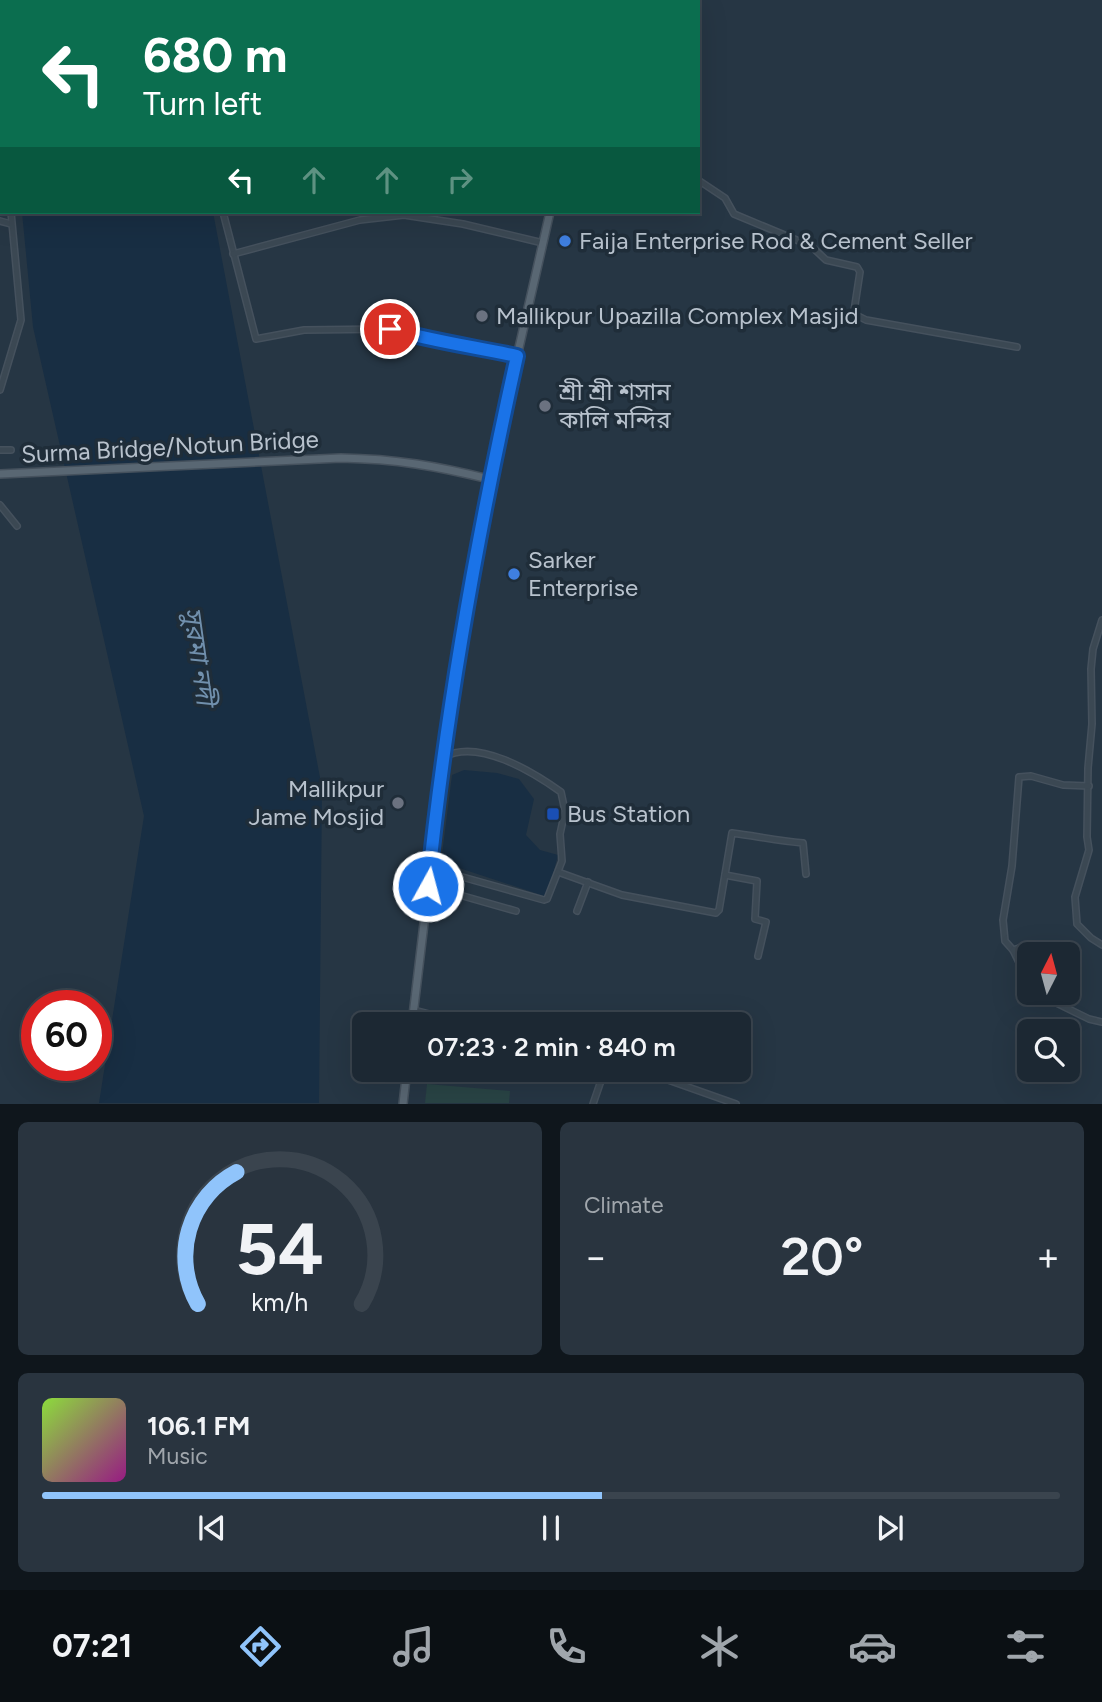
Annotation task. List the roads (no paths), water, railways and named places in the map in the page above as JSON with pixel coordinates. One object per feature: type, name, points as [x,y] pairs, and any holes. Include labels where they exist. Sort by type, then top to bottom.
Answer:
[{"type":"main road","points":[[414,1010],[451,697],[489,479],[549,214]]},
{"type":"main road","name":"Surma Bridge/Notun Bridge","points":[[1,474],[341,458],[418,463],[489,479]]},
{"type":"main road","points":[[403,1104],[406,1082]]},
{"type":"street","points":[[700,181],[725,198],[734,214],[811,246],[826,260],[857,267],[860,272],[854,311],[856,315],[866,320],[1017,347]]},
{"type":"street","points":[[0,390],[21,320],[10,214]]},
{"type":"street","points":[[223,214],[256,339],[304,330],[390,329],[427,340],[469,345],[517,356]]},
{"type":"street","points":[[233,254],[360,220],[404,215],[463,224],[542,243]]},
{"type":"street","points":[[0,221],[11,223]]},
{"type":"street","points":[[0,450],[11,450]]},
{"type":"street","points":[[0,505],[17,526]]},
{"type":"street","points":[[1102,620],[1093,649],[1091,669],[1089,850],[1075,897],[1077,924],[1102,945]]},
{"type":"street","points":[[429,868],[544,900],[547,899],[562,861],[560,834],[565,811],[561,792],[537,774],[506,760],[456,750],[444,757]]},
{"type":"street","points":[[1017,958],[1005,941],[1003,920],[1012,866],[1018,777],[1031,776],[1063,785],[1088,786]]},
{"type":"street","points":[[558,872],[622,895],[716,914],[719,910],[732,833],[803,843],[806,874]]},
{"type":"street","points":[[725,875],[757,881],[755,919],[766,922],[758,956]]},
{"type":"street","points":[[577,911],[588,882]]},
{"type":"street","points":[[428,886],[516,911]]},
{"type":"street","points":[[1013,950],[1017,949]]},
{"type":"street","points":[[1060,1005],[1089,1019],[1102,1022]]},
{"type":"street","points":[[414,1010],[422,1012]]},
{"type":"street","points":[[601,1082],[594,1102],[602,1104]]},
{"type":"street","points":[[673,1082],[736,1104]]},
{"type":"water","name":"সুরমা নদী","points":[[22,214],[213,214],[322,788],[319,1103],[99,1103],[102,1081],[112,1081],[112,1020],[144,816],[33,327]]},
{"type":"water","points":[[464,770],[497,773],[519,779],[534,799],[526,835],[540,850],[558,855],[547,897],[441,862],[452,775]]},
{"type":"place","name":"Faija Enterprise Rod & Cement Seller","points":[[565,241]]},
{"type":"place","name":"Mallikpur Upazilla Complex Masjid","points":[[482,316]]},
{"type":"place","name":"শ্রী শ্রী শসান কালি মন্দির","points":[[545,406]]},
{"type":"place","name":"Sarker Enterprise","points":[[514,574]]},
{"type":"place","name":"Mallikpur Jame Mosjid","points":[[398,803]]},
{"type":"place","name":"Bus Station","points":[[553,814]]}]
